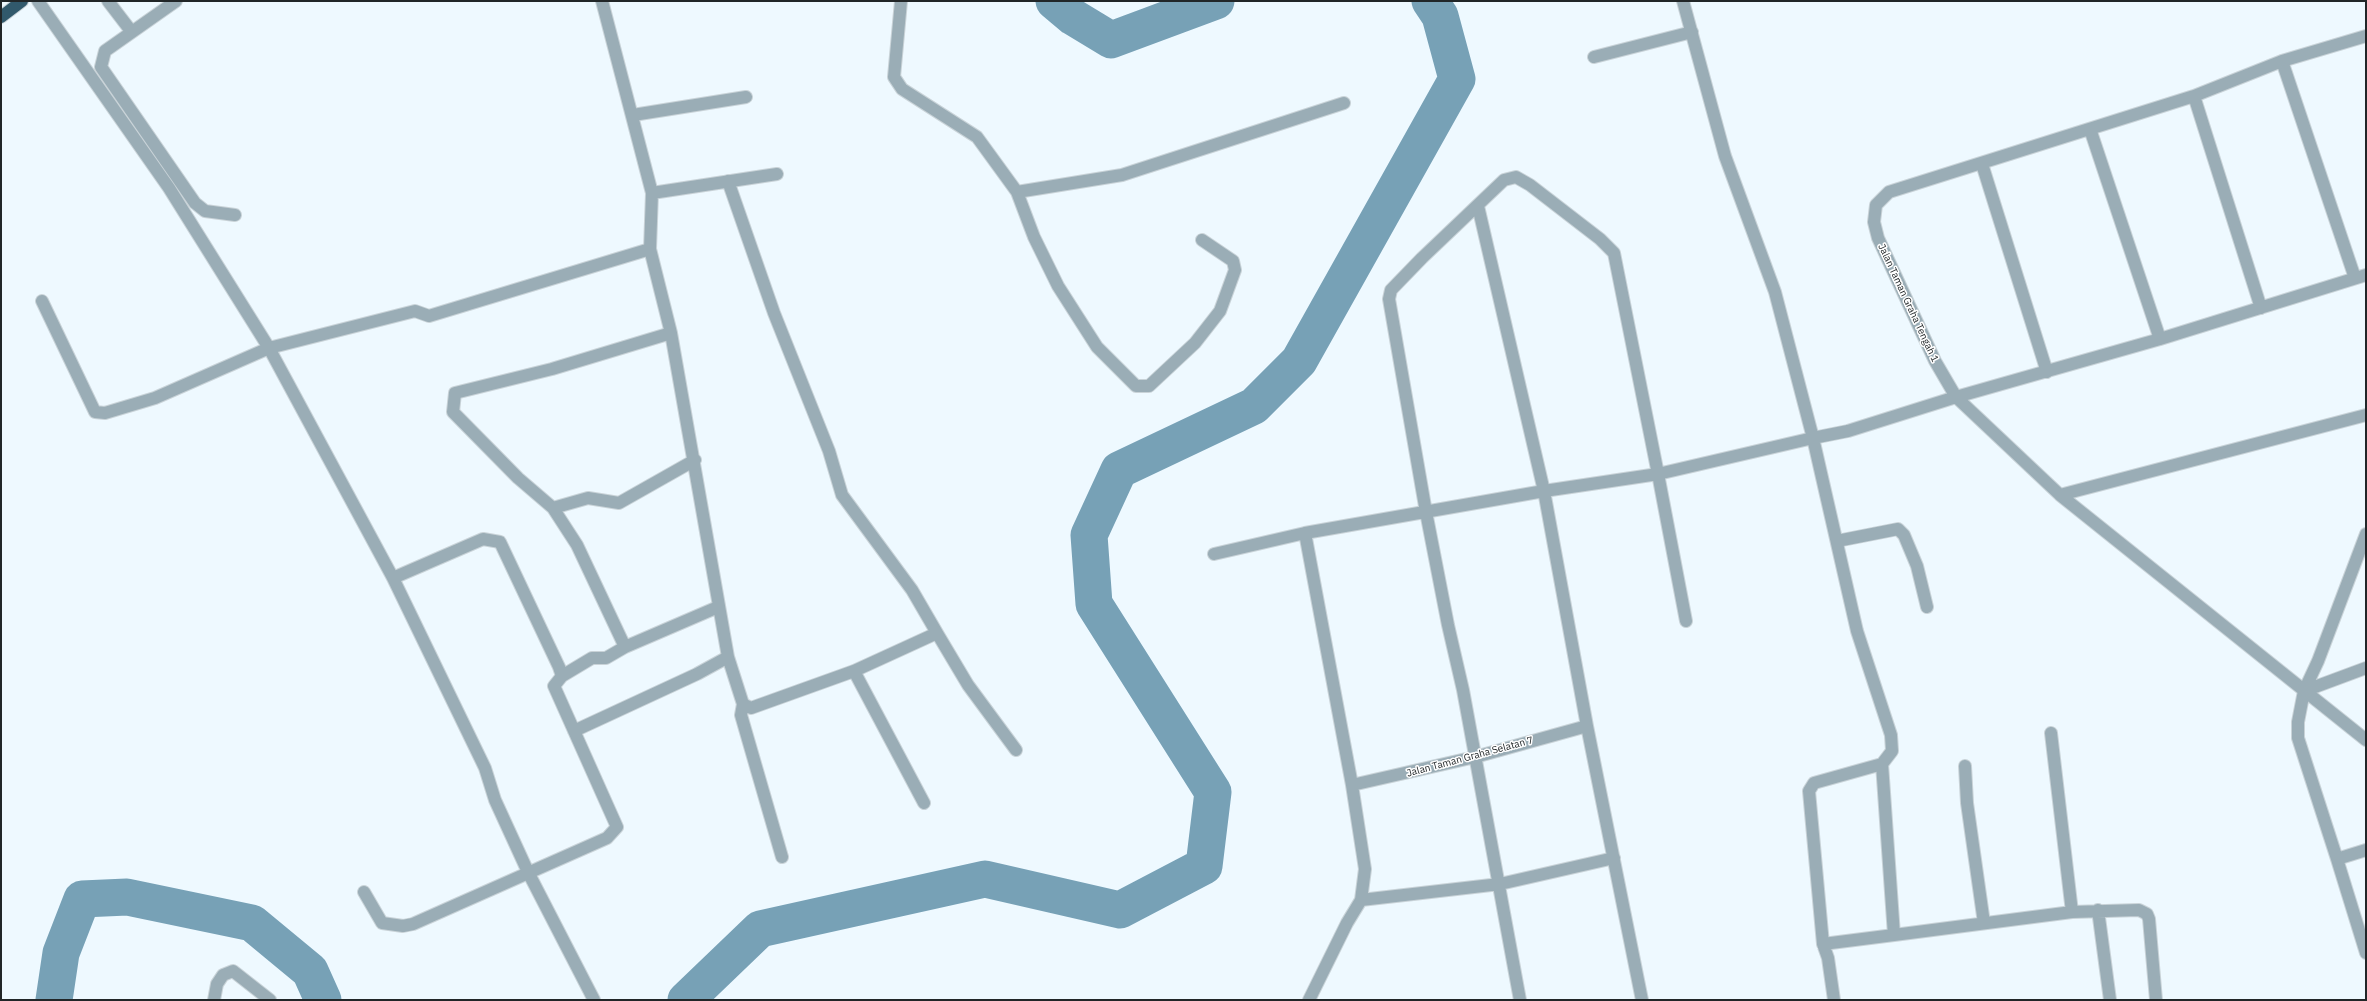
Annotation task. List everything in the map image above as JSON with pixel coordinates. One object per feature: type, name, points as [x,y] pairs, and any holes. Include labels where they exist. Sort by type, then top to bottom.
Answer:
[{"type":"highway","points":[[1,17],[22,1]]},
{"type":"street","points":[[38,1],[169,188],[269,348],[393,578],[485,768],[495,800],[528,872],[594,1000]]},
{"type":"street","points":[[108,1],[131,31]]},
{"type":"street","points":[[176,1],[131,31],[105,51],[101,67],[195,203],[205,211],[235,215]]},
{"type":"street","points":[[602,1],[633,115],[652,193],[650,249],[671,333],[685,423],[695,460],[718,607],[728,657],[743,704],[741,715],[782,857]]},
{"type":"street","points":[[901,1],[894,77],[902,88],[977,137],[1017,192],[1034,237],[1058,286],[1097,347],[1136,386],[1149,386],[1196,343],[1220,311],[1235,270],[1233,261],[1202,240]]},
{"type":"street","points":[[1683,1],[1725,156],[1775,292],[1814,438],[1857,631],[1891,735],[1892,751],[1882,764],[1814,783],[1808,791],[1823,944],[1828,958],[1834,1000]]},
{"type":"street","points":[[1594,57],[1692,32]]},
{"type":"street","points":[[2047,372],[1982,164],[2194,96],[2282,61],[2366,36]]},
{"type":"street","points":[[1214,554],[1305,533],[1544,491],[1658,474],[1848,431],[1956,397],[2160,339],[2360,276],[2282,61]]},
{"type":"street","points":[[2194,96],[2261,308]]},
{"type":"street","points":[[633,115],[746,97]]},
{"type":"street","points":[[1017,192],[1122,175],[1344,102]]},
{"type":"street","points":[[2090,129],[2160,339]]},
{"type":"street","name":"Jalan Taman Graha Tengah 1","points":[[1982,164],[1889,192],[1876,205],[1874,222],[1878,238],[1935,361],[1956,397],[2060,495],[2366,740]]},
{"type":"street","points":[[652,193],[777,174]]},
{"type":"street","points":[[1520,1000],[1500,884],[1426,512],[1390,299],[1391,290],[1422,258],[1504,180],[1516,177],[1530,185],[1600,239],[1614,253],[1686,621]]},
{"type":"street","points":[[728,181],[774,313],[829,451],[842,495],[912,590],[968,685],[1016,750]]},
{"type":"street","points":[[1478,206],[1544,491],[1587,726],[1642,1000]]},
{"type":"street","points":[[42,301],[95,412],[106,413],[155,398],[269,348],[415,311],[429,316],[650,249]]},
{"type":"street","points":[[625,647],[576,545],[553,508],[518,478],[453,412],[455,393],[552,369],[671,333]]},
{"type":"street","points":[[2060,495],[2366,415]]},
{"type":"street","points":[[553,508],[588,498],[619,503],[695,460]]},
{"type":"street","points":[[1837,541],[1898,529],[1904,535],[1917,566],[1927,606]]},
{"type":"street","points":[[1305,533],[1352,785],[1365,869],[1361,900],[1347,923],[1309,1000]]},
{"type":"street","points":[[2366,534],[2318,661],[2304,691],[2299,708],[2298,738],[2338,859],[2366,953]]},
{"type":"street","points":[[393,578],[483,540],[500,542],[562,676]]},
{"type":"street","points":[[364,892],[382,923],[403,926],[413,924],[608,838],[617,827],[554,686],[562,676],[592,658],[606,658],[625,647],[718,607]]},
{"type":"street","points":[[743,704],[746,707],[754,708],[854,671],[937,633]]},
{"type":"street","points":[[574,731],[697,674],[728,657]]},
{"type":"street","points":[[2304,691],[2366,668]]},
{"type":"street","points":[[854,671],[924,803]]},
{"type":"street","name":"Jalan Taman Graha Selatan 7","points":[[1352,785],[1475,757],[1587,726]]},
{"type":"street","points":[[2051,733],[2072,912]]},
{"type":"street","points":[[1882,764],[1894,935]]},
{"type":"street","points":[[1965,766],[1966,803],[1984,923]]},
{"type":"street","points":[[2338,859],[2366,850]]},
{"type":"street","points":[[1361,900],[1500,884],[1614,858]]},
{"type":"street","points":[[1823,944],[2072,912],[2098,910],[2139,910],[2146,914],[2149,919],[2156,1000]]},
{"type":"street","points":[[2098,910],[2110,1000]]},
{"type":"street","points":[[214,1000],[216,984],[223,975],[233,971],[270,1000]]},
{"type":"waterway","points":[[1054,1],[1073,17],[1111,40],[1216,1]]},
{"type":"waterway","points":[[686,1000],[760,929],[985,879],[1120,910],[1204,866],[1213,792],[1094,604],[1089,535],[1119,470],[1254,406],[1299,361],[1457,79],[1440,16],[1430,1]]},
{"type":"waterway","points":[[54,1000],[61,953],[82,899],[127,897],[252,923],[310,971],[323,1000]]}]
